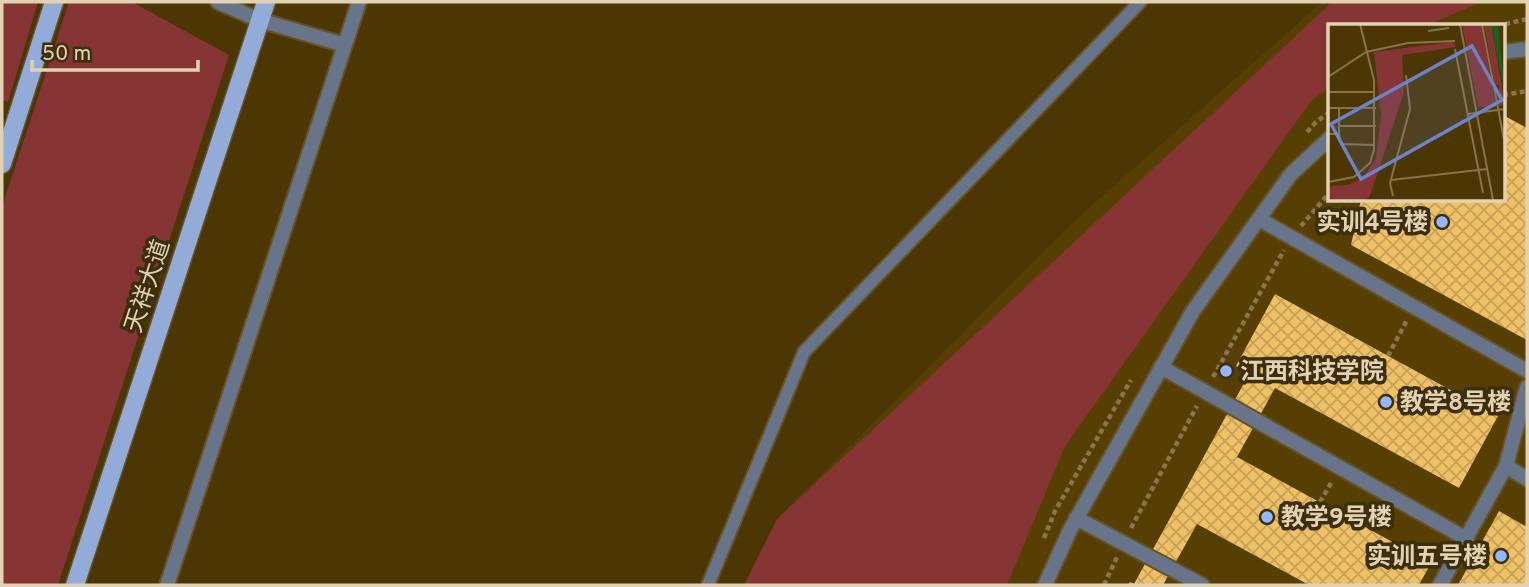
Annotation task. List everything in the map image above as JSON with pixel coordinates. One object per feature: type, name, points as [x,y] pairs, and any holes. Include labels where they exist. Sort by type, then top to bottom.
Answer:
[{"type":"main road","points":[[2,164],[54,2]]},
{"type":"main road","name":"天祥大道","points":[[75,585],[266,2]]},
{"type":"street","points":[[218,2],[259,20],[345,45]]},
{"type":"street","points":[[167,585],[359,2]]},
{"type":"street","points":[[1504,52],[1527,49]]},
{"type":"street","points":[[1045,585],[1076,517],[1193,311],[1291,174],[1328,139]]},
{"type":"street","points":[[1259,219],[1527,371]]},
{"type":"street","points":[[1161,366],[1467,539]]},
{"type":"street","points":[[1440,585],[1506,466],[1527,387]]},
{"type":"street","points":[[1506,466],[1527,479]]},
{"type":"street","points":[[1076,517],[1202,585]]},
{"type":"lane","points":[[708,585],[804,352],[1140,2]]},
{"type":"path","points":[[1504,24],[1527,19]]},
{"type":"path","points":[[1504,95],[1527,91]]},
{"type":"path","points":[[1388,356],[1414,307]]},
{"type":"shaded area","points":[[2,2],[38,2],[8,102],[2,100]]},
{"type":"shaded area","points":[[69,2],[132,2],[229,55],[58,585],[2,585],[2,207]]},
{"type":"shaded area","name":"江西科技学院","points":[[1322,2],[1527,2],[1527,585],[744,585],[777,519],[1072,223]]},
{"type":"shaded area","points":[[1332,2],[1481,2],[1431,24],[1328,24],[1328,88],[1311,101],[1065,446],[1007,585],[744,585],[777,519]]},
{"type":"building","name":"实训4号楼","points":[[1504,116],[1527,128],[1527,340],[1351,245],[1361,201],[1504,201]]},
{"type":"building","points":[[1275,294],[1498,416],[1459,488],[1275,388],[1237,457],[1431,563],[1419,585],[1309,585],[1197,524],[1163,585],[1128,585],[1130,582],[1134,584],[1249,374],[1236,366]]},
{"type":"building","name":"实训五号楼","points":[[1499,511],[1527,527],[1527,585],[1458,585]]},
{"type":"place","name":"实训4号楼","points":[[1442,222]]},
{"type":"place","name":"江西科技学院","points":[[1226,371]]},
{"type":"place","name":"教学8号楼","points":[[1386,402]]},
{"type":"place","name":"教学9号楼","points":[[1267,517]]},
{"type":"place","name":"实训五号楼","points":[[1501,556]]}]
